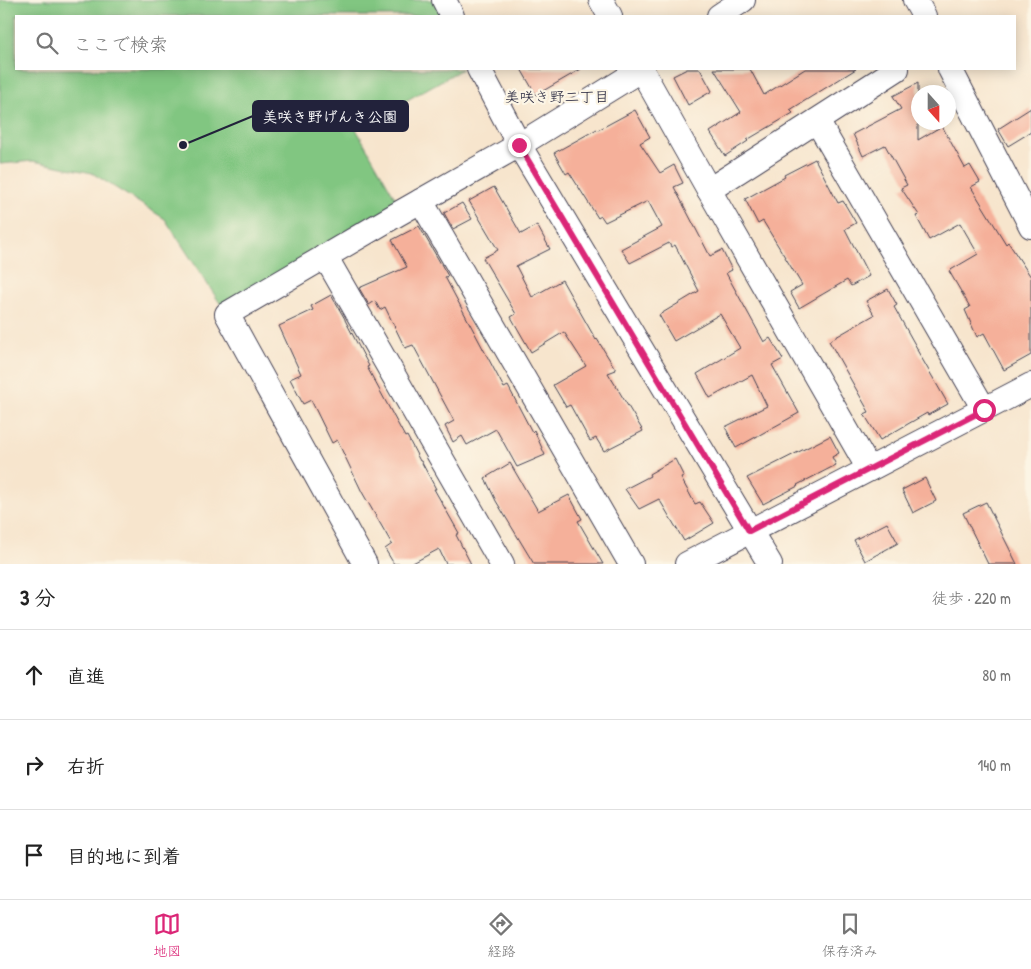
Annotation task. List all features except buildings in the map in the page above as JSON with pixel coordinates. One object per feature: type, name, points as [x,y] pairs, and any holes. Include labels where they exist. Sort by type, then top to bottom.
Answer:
[{"type":"street","points":[[444,0],[452,15]]},
{"type":"street","points":[[601,0],[609,15]]},
{"type":"street","points":[[720,15],[743,0]]},
{"type":"street","points":[[915,0],[923,15]]},
{"type":"street","points":[[480,70],[519,145],[770,564]]},
{"type":"street","points":[[365,564],[227,314],[519,145],[639,70]]},
{"type":"street","points":[[642,70],[869,469]]},
{"type":"street","points":[[709,190],[895,70]]},
{"type":"street","points":[[951,70],[1031,226]]},
{"type":"street","points":[[817,121],[984,410]]},
{"type":"street","points":[[421,201],[631,564]]},
{"type":"street","points":[[325,256],[502,564]]},
{"type":"street","points":[[687,564],[1031,385]]},
{"type":"green space","points":[[0,0],[444,0],[452,15],[15,15],[15,70],[460,70],[356,129],[401,208],[227,314],[165,219],[92,173],[33,161],[0,164]]},
{"type":"place","name":"美咲き野げんき公園","points":[[183,145]]},
{"type":"district","name":"美咲き野二丁目","points":[[557,97]]},
{"type":"route","points":[[519,145],[749,531],[984,410]]}]
